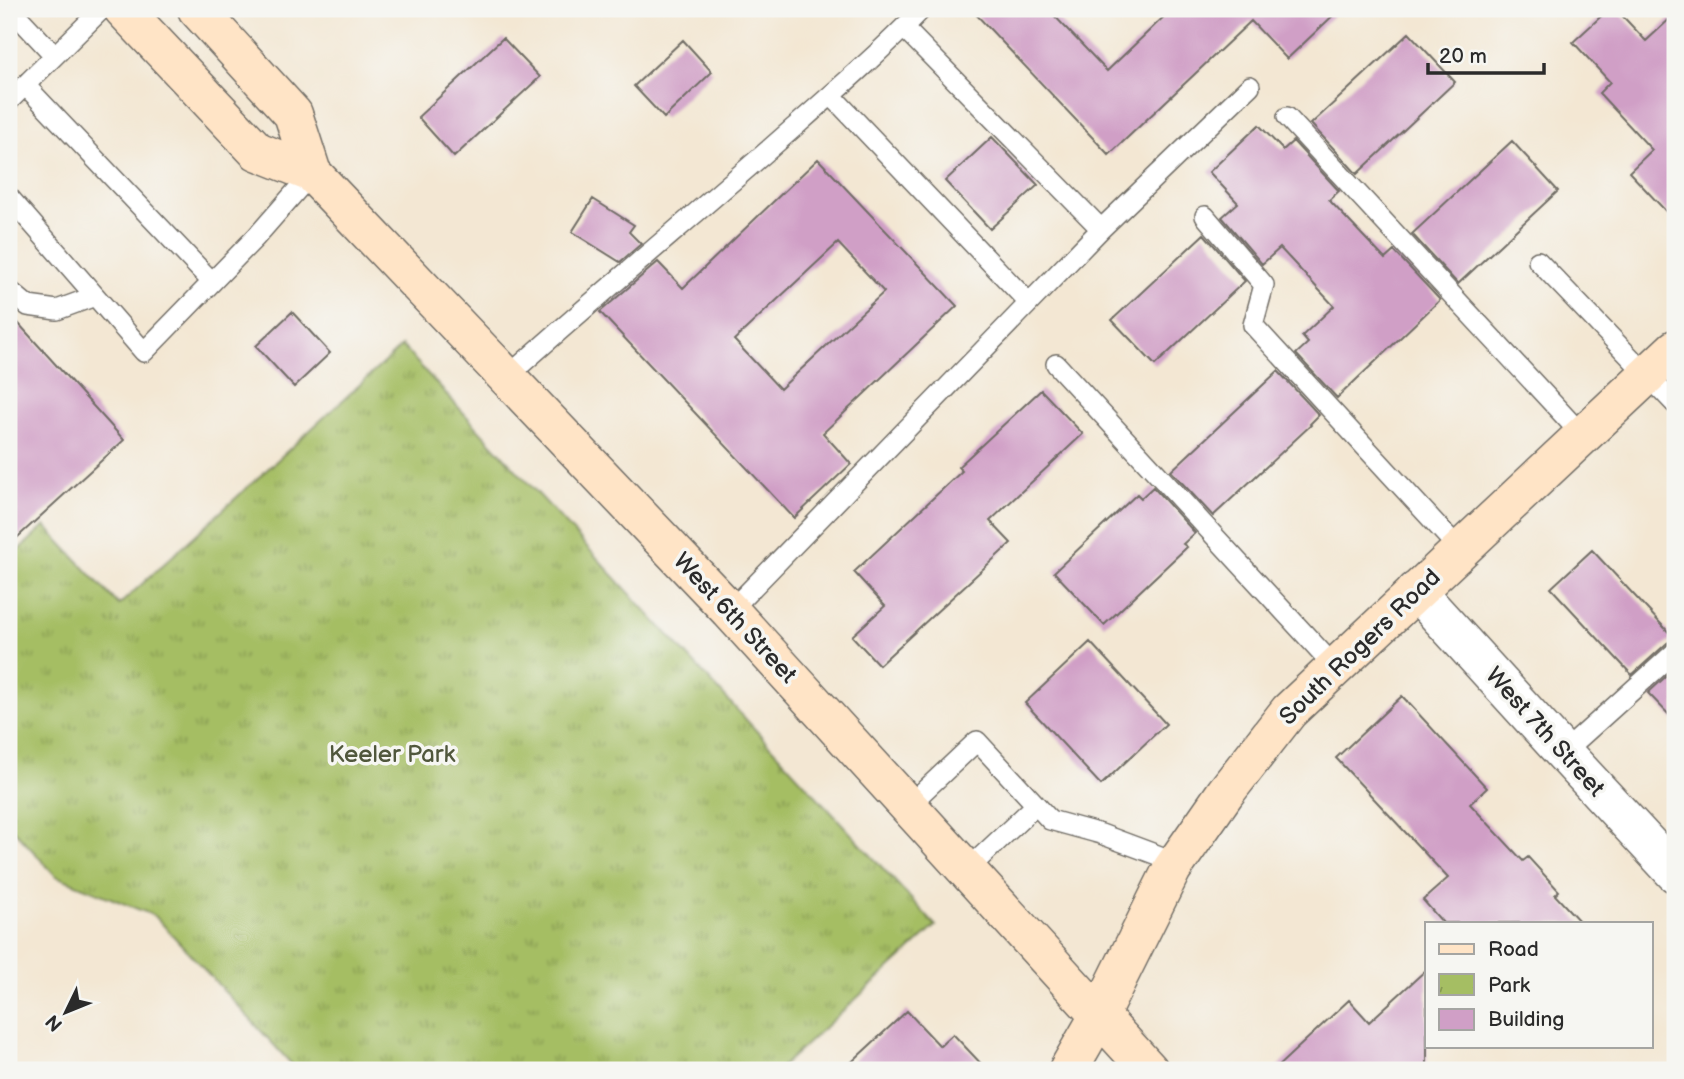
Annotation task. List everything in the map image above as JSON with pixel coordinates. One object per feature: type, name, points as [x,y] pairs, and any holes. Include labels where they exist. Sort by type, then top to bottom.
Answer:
[{"type":"street","name":"West 6th Street","points":[[123,9],[257,151],[312,173],[730,611],[1149,1070]]},
{"type":"street","name":"West 6th Street","points":[[197,9],[293,114],[312,173]]},
{"type":"street","name":"South Rogers Road","points":[[1068,1070],[1099,1016],[1176,862],[1225,793],[1289,711],[1675,349]]},
{"type":"street","name":"West 7th Street","points":[[1416,591],[1563,753],[1674,868]]},
{"type":"lane","points":[[9,101],[102,9]]},
{"type":"lane","points":[[507,377],[831,95],[922,9]]},
{"type":"lane","points":[[11,12],[54,55]]},
{"type":"lane","points":[[904,28],[1101,229]]},
{"type":"lane","points":[[25,85],[212,282]]},
{"type":"lane","points":[[730,611],[1101,229],[1250,86]]},
{"type":"lane","points":[[831,95],[1029,303]]},
{"type":"lane","points":[[1287,117],[1583,436]]},
{"type":"lane","points":[[9,197],[144,352],[256,237],[312,173]]},
{"type":"lane","points":[[1205,216],[1264,285],[1252,325],[1460,550]]},
{"type":"lane","points":[[1538,261],[1675,404]]},
{"type":"lane","points":[[9,290],[28,306],[57,310],[95,296]]},
{"type":"lane","points":[[1056,364],[1335,667]]},
{"type":"lane","points":[[1563,753],[1675,652]]},
{"type":"lane","points":[[908,806],[977,741],[1050,820],[1101,834],[1176,862]]},
{"type":"lane","points":[[966,871],[1036,805]]},
{"type":"green space","name":"Keeler Park","points":[[402,346],[936,926],[778,1070],[297,1070],[155,916],[56,876],[9,825],[9,559],[45,526],[119,605]]},
{"type":"building","points":[[971,9],[1048,9],[1107,71],[1172,9],[1340,9],[1287,59],[1251,21],[1109,155]]},
{"type":"building","points":[[1609,9],[1616,9],[1646,41],[1675,14],[1675,221],[1629,172],[1652,150],[1599,93],[1610,82],[1573,42]]},
{"type":"building","points":[[1409,33],[1455,82],[1357,174],[1311,124]]},
{"type":"building","points":[[503,38],[540,77],[454,157],[418,117]]},
{"type":"building","points":[[683,40],[712,72],[664,118],[634,86]]},
{"type":"building","points":[[1259,125],[1283,150],[1293,141],[1339,191],[1329,200],[1385,259],[1394,251],[1440,300],[1337,398],[1296,354],[1308,343],[1302,336],[1334,306],[1280,248],[1262,264],[1222,217],[1238,203],[1209,172]]},
{"type":"building","points":[[992,137],[1038,185],[990,229],[945,181]]},
{"type":"building","points":[[1512,141],[1558,191],[1458,284],[1412,234]]},
{"type":"building","points":[[818,159],[957,306],[823,433],[851,464],[794,518],[600,312],[658,262],[683,288]],"holes":[[[838,243],[884,292],[780,389],[734,340]]]},
{"type":"building","points":[[593,199],[634,225],[629,232],[641,244],[620,262],[572,232]]},
{"type":"building","points":[[1204,234],[1245,281],[1155,365],[1112,320]]},
{"type":"building","points":[[292,312],[330,353],[294,387],[256,346]]},
{"type":"building","points":[[9,313],[124,440],[9,545]]},
{"type":"building","points":[[1278,371],[1319,415],[1213,516],[1171,471]]},
{"type":"building","points":[[1041,390],[1083,434],[990,521],[1011,543],[879,665],[852,636],[885,606],[854,572],[962,471],[958,467]]},
{"type":"building","points":[[1153,487],[1195,533],[1183,544],[1187,547],[1104,625],[1054,572],[1137,494],[1141,498]]},
{"type":"building","points":[[1592,550],[1675,639],[1632,675],[1551,588]]},
{"type":"building","points":[[1090,642],[1166,724],[1101,785],[1025,703]]},
{"type":"building","points":[[1675,668],[1675,721],[1648,693]]},
{"type":"building","points":[[1402,696],[1487,788],[1470,804],[1523,861],[1528,857],[1559,891],[1555,895],[1580,922],[1442,922],[1423,900],[1448,878],[1336,758]]},
{"type":"building","points":[[1425,971],[1427,1070],[1274,1070],[1349,1000],[1369,1022]]},
{"type":"building","points":[[907,1011],[940,1046],[953,1034],[987,1070],[843,1070]]}]
